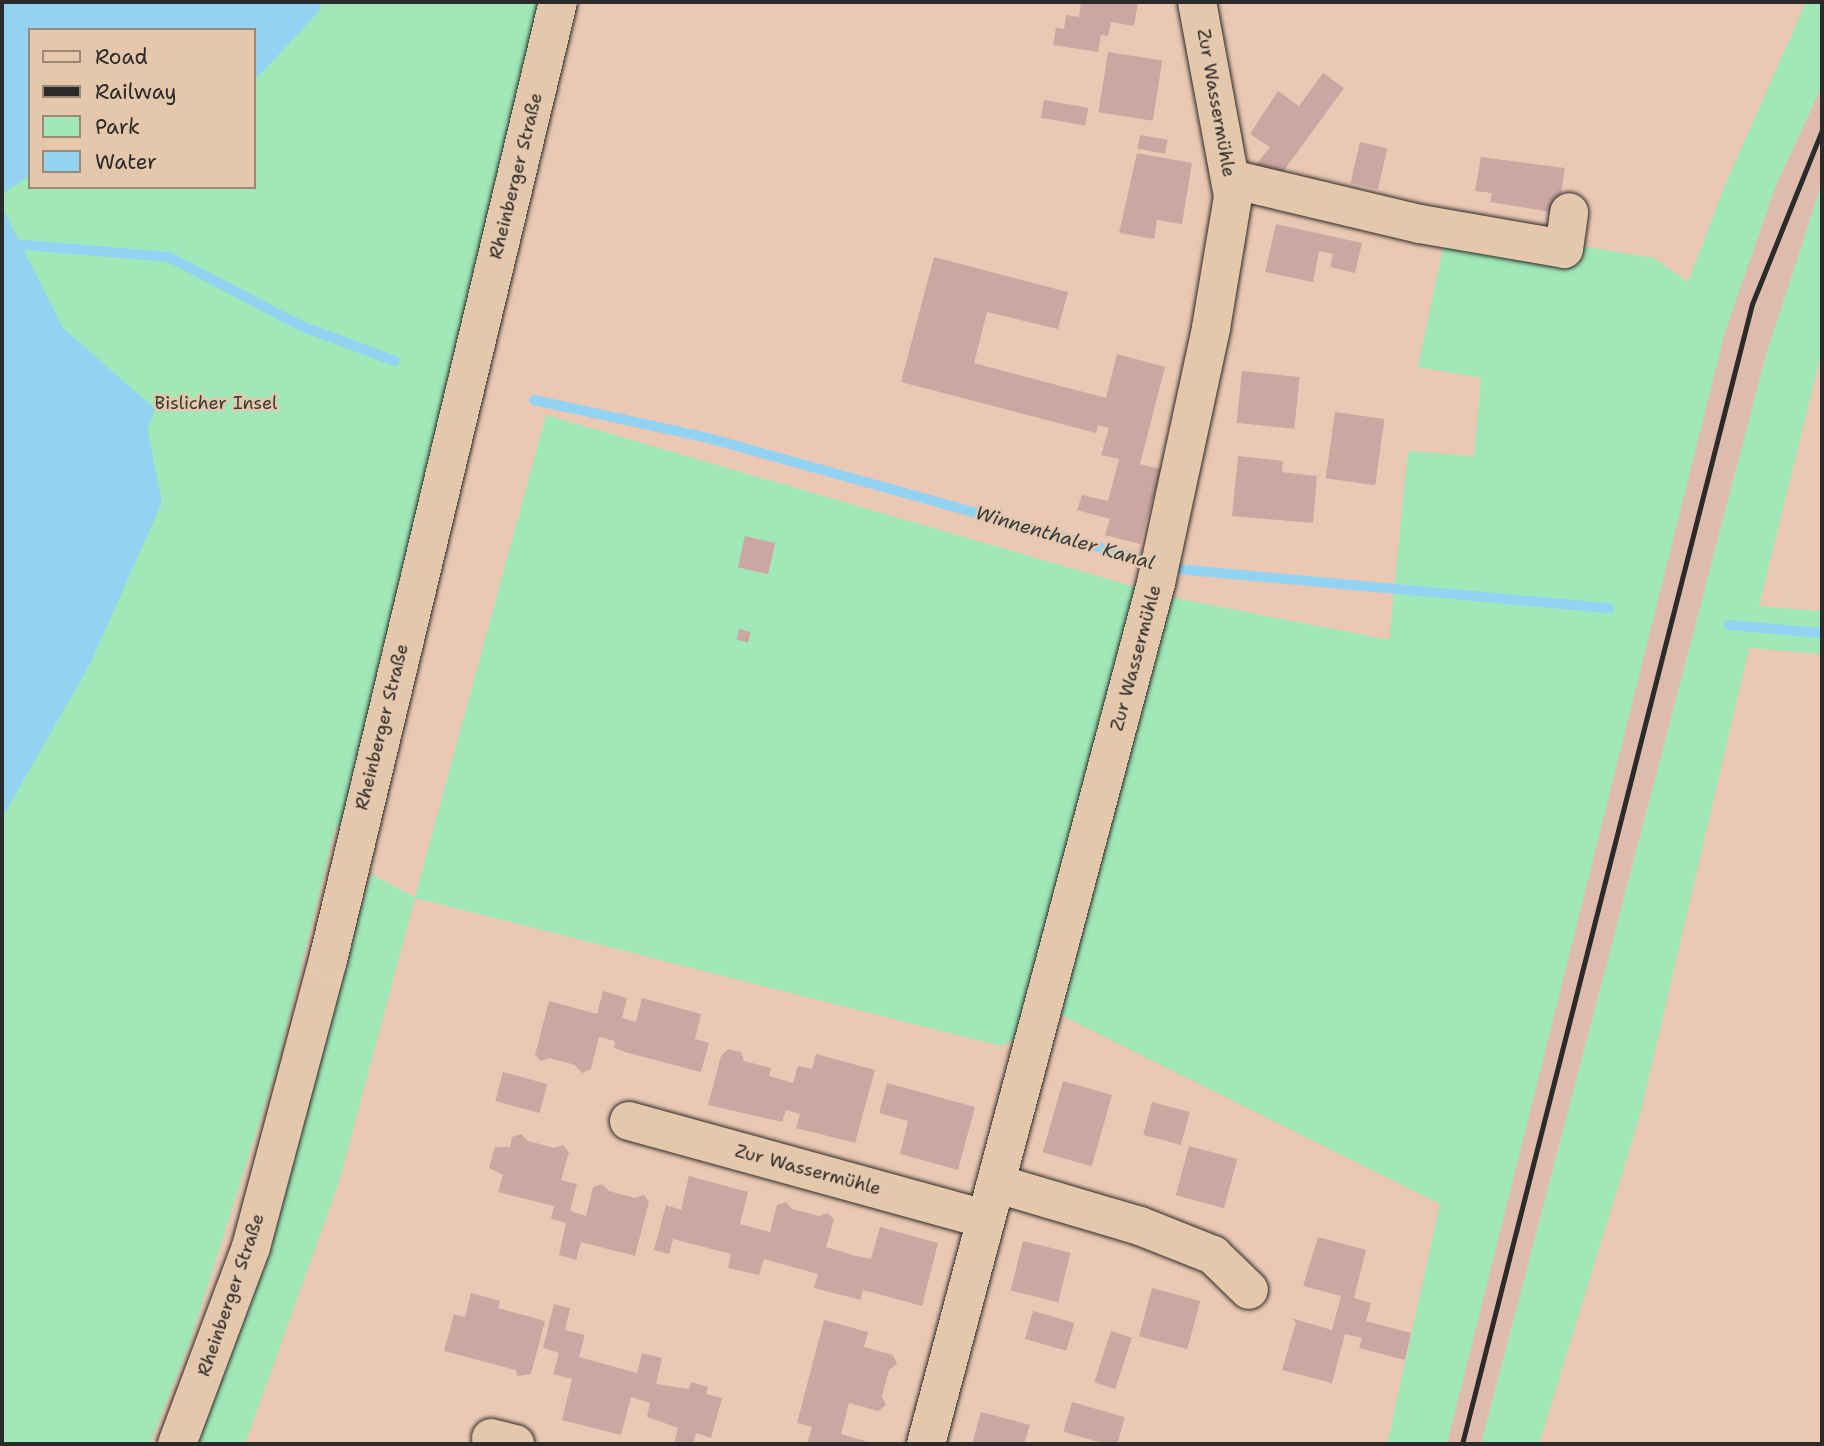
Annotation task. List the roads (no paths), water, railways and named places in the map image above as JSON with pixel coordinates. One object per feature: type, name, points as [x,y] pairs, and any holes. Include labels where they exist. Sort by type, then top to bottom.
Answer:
[{"type":"street","name":"Rheinberger Straße","points":[[177,1444],[251,1247],[328,960],[558,2]]},
{"type":"street","name":"Zur Wassermühle","points":[[926,1444],[1156,583],[1211,328],[1233,196],[1197,2]]},
{"type":"street","points":[[1231,179],[1420,224],[1564,249],[1569,212]]},
{"type":"street","name":"Zur Wassermühle","points":[[629,1121],[992,1201],[1140,1226],[1213,1255],[1250,1290]]},
{"type":"water","points":[[2,2],[322,2],[319,11],[256,79],[256,28],[28,28],[28,176],[2,194]]},
{"type":"water","points":[[2,207],[63,328],[155,409],[147,429],[162,502],[90,664],[2,818]]},
{"type":"waterway","name":"Winnenthaler Kanal","points":[[2,243],[169,257],[301,326],[395,361]]},
{"type":"waterway","name":"Winnenthaler Kanal","points":[[534,400],[708,438],[1177,569],[1609,608]]},
{"type":"waterway","name":"Winnenthaler Kanal","points":[[1729,625],[1822,633]]},
{"type":"railway","points":[[1462,1444],[1752,304],[1822,130]]},
{"type":"park label","name":"Bislicher Insel","points":[[216,403]]}]
